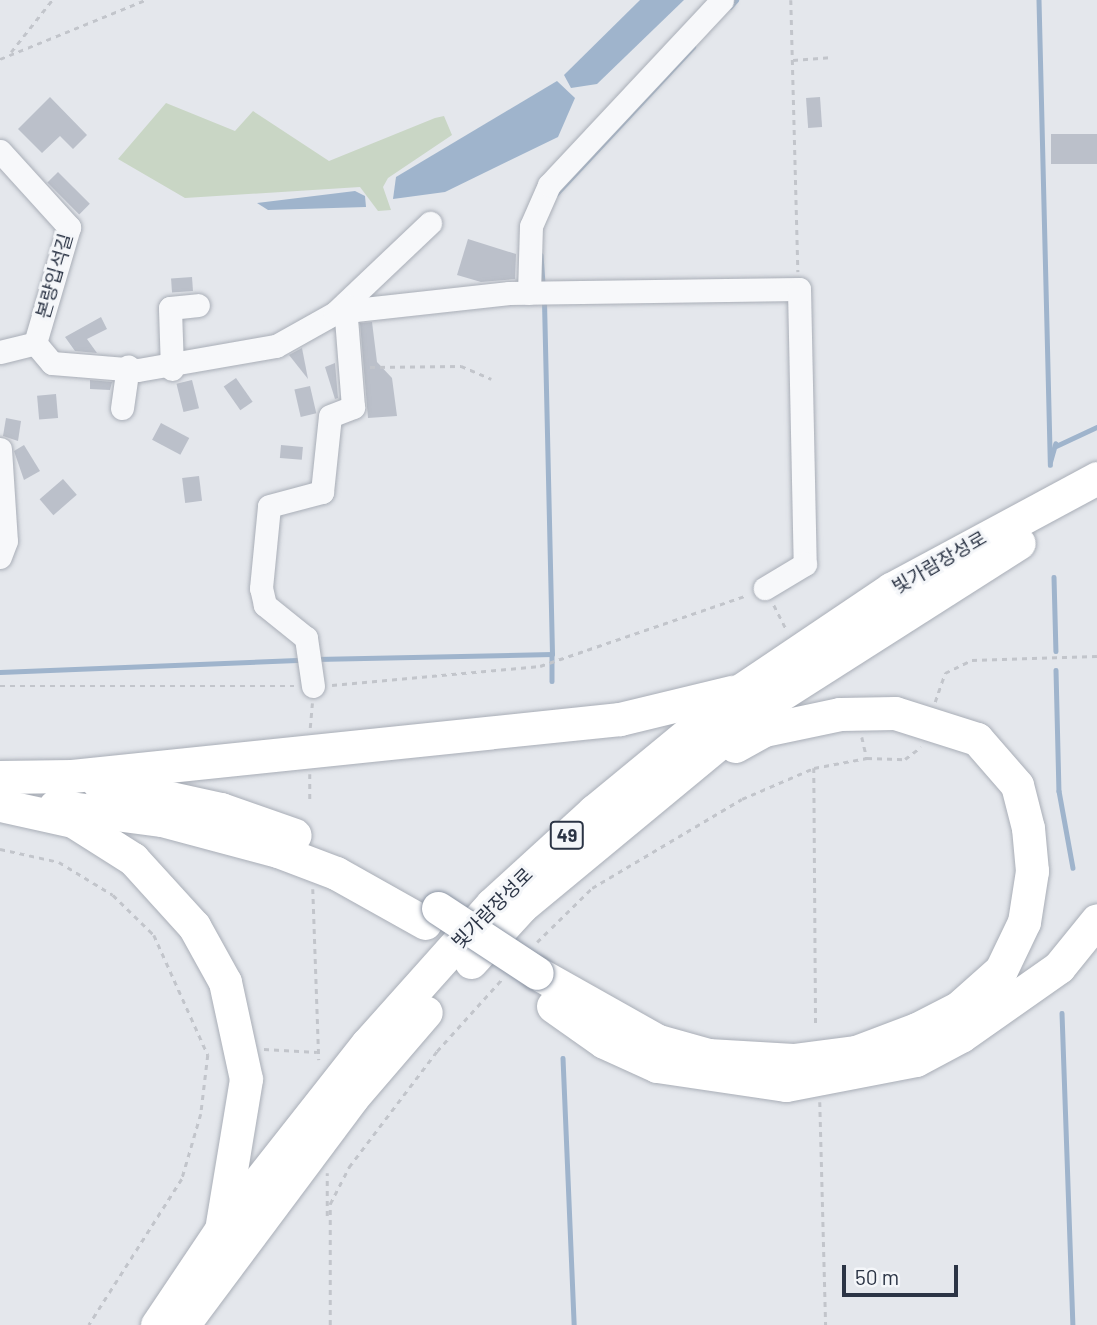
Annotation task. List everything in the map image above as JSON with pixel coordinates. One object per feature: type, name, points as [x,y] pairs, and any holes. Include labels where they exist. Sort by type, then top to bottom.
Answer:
[{"type":"highway","name":"빛가람장성로","points":[[157,1325],[222,1228],[367,1044],[492,904],[741,690],[891,589],[1097,478]]},
{"type":"highway","name":"빛가람장성로","points":[[183,1325],[352,1098],[433,1003],[522,906],[769,702],[877,627],[1097,499]]},
{"type":"highway","points":[[0,777],[72,776],[620,719],[741,690]]},
{"type":"highway","points":[[531,980],[658,1041],[708,1055],[793,1060],[856,1052],[958,1009],[1001,970],[1024,922],[1032,871],[1017,785],[977,739],[941,725],[895,713],[840,714],[764,730],[633,812]]},
{"type":"highway","points":[[72,776],[220,809],[346,853],[431,915],[531,980],[604,1042],[657,1066],[786,1085],[916,1060],[961,1036],[1059,967],[1097,920]]},
{"type":"highway","points":[[0,804],[78,807],[162,820],[278,852],[336,873],[431,915]]},
{"type":"highway","points":[[0,804],[73,821],[133,859],[194,926],[225,982],[246,1079],[222,1228]]},
{"type":"lane","points":[[540,293],[531,226],[549,185],[722,0]]},
{"type":"lane","name":"본량입석길","points":[[0,151],[69,227],[35,343]]},
{"type":"lane","name":"본량입석길","points":[[35,343],[52,363],[172,369],[276,346],[345,305],[430,223]]},
{"type":"lane","points":[[345,305],[355,310],[427,298],[540,293],[799,289],[805,564],[765,588]]},
{"type":"lane","points":[[172,369],[170,308],[198,305]]},
{"type":"lane","points":[[311,667],[294,623],[265,606],[261,589],[269,506],[322,492],[326,432],[330,416],[353,407],[345,305]]},
{"type":"lane","name":"본량입석길","points":[[0,352],[35,343]]},
{"type":"lane","points":[[122,408],[128,366]]},
{"type":"lane","points":[[0,449],[6,541],[0,557]]},
{"type":"path","points":[[9,55],[52,0]]},
{"type":"path","points":[[0,59],[145,0]]},
{"type":"path","points":[[791,0],[799,289]]},
{"type":"path","points":[[793,60],[833,57]]},
{"type":"path","points":[[352,369],[461,366],[491,379]]},
{"type":"path","points":[[0,686],[311,667],[540,666],[765,588],[787,630]]},
{"type":"path","points":[[934,706],[946,673],[972,660],[1097,656]]},
{"type":"path","points":[[310,728],[311,667]]},
{"type":"path","points":[[861,734],[867,758]]},
{"type":"path","points":[[814,768],[816,1023]]},
{"type":"path","points":[[310,773],[310,799]]},
{"type":"path","points":[[0,849],[59,862],[121,903],[154,935],[208,1055],[182,1179],[89,1325]]},
{"type":"path","points":[[313,885],[319,1060]]},
{"type":"path","points":[[261,1049],[319,1052]]},
{"type":"path","points":[[820,1101],[826,1325]]},
{"type":"path","points":[[327,1161],[327,1226]]},
{"type":"green space","points":[[166,103],[235,131],[253,111],[329,161],[444,116],[452,135],[388,178],[383,187],[391,210],[378,211],[360,187],[185,198],[118,159]]},
{"type":"water","points":[[640,0],[684,0],[597,84],[571,88],[564,75]]},
{"type":"water","points":[[557,81],[575,98],[558,137],[445,192],[393,199],[396,177]]},
{"type":"water","points":[[355,191],[365,196],[366,207],[268,210],[257,203]]},
{"type":"building","points":[[50,97],[87,135],[73,149],[60,136],[42,153],[18,129]]},
{"type":"building","points":[[820,97],[822,127],[808,128],[806,98]]},
{"type":"building","points":[[1051,134],[1097,134],[1097,164],[1051,164]]},
{"type":"building","points":[[58,172],[90,204],[79,214],[47,183]]},
{"type":"building","points":[[468,239],[516,254],[515,279],[481,282],[457,275]]},
{"type":"building","points":[[192,277],[193,291],[172,292],[171,278]]},
{"type":"building","points":[[101,317],[107,329],[87,339],[97,353],[75,351],[65,337]]},
{"type":"building","points":[[372,322],[377,362],[392,378],[397,416],[368,418],[360,323]]},
{"type":"building","points":[[302,348],[308,379],[289,355]]},
{"type":"building","points":[[335,363],[338,398],[335,399],[325,367]]},
{"type":"building","points":[[236,378],[253,402],[240,410],[224,387]]},
{"type":"building","points":[[90,380],[112,382],[110,390],[90,389]]},
{"type":"building","points":[[192,380],[199,408],[183,412],[176,384]]},
{"type":"building","points":[[310,386],[316,413],[301,417],[294,390]]},
{"type":"building","points":[[56,394],[58,418],[39,420],[37,396]]},
{"type":"building","points":[[6,418],[21,421],[18,441],[3,436]]},
{"type":"building","points":[[161,423],[189,438],[180,455],[152,440]]},
{"type":"building","points":[[24,445],[40,471],[24,480],[14,451]]},
{"type":"building","points":[[281,445],[303,447],[302,460],[280,458]]},
{"type":"building","points":[[199,476],[202,501],[185,503],[182,478]]},
{"type":"building","points":[[63,479],[77,495],[53,515],[40,499]]},
{"type":"waterway","points":[[730,7],[736,0]]},
{"type":"waterway","points":[[1039,0],[1050,465]]},
{"type":"waterway","points":[[556,194],[693,47]]},
{"type":"waterway","points":[[541,255],[543,285]]},
{"type":"waterway","points":[[316,659],[552,654],[544,301]]},
{"type":"waterway","points":[[1056,446],[1097,427]]},
{"type":"waterway","points":[[1050,462],[1055,444]]},
{"type":"waterway","points":[[1054,577],[1056,651]]},
{"type":"waterway","points":[[552,654],[552,681]]},
{"type":"waterway","points":[[0,672],[303,660]]},
{"type":"waterway","points":[[1056,670],[1059,791],[1073,868]]},
{"type":"waterway","points":[[1062,1013],[1073,1325]]},
{"type":"waterway","points":[[563,1058],[574,1325]]}]
